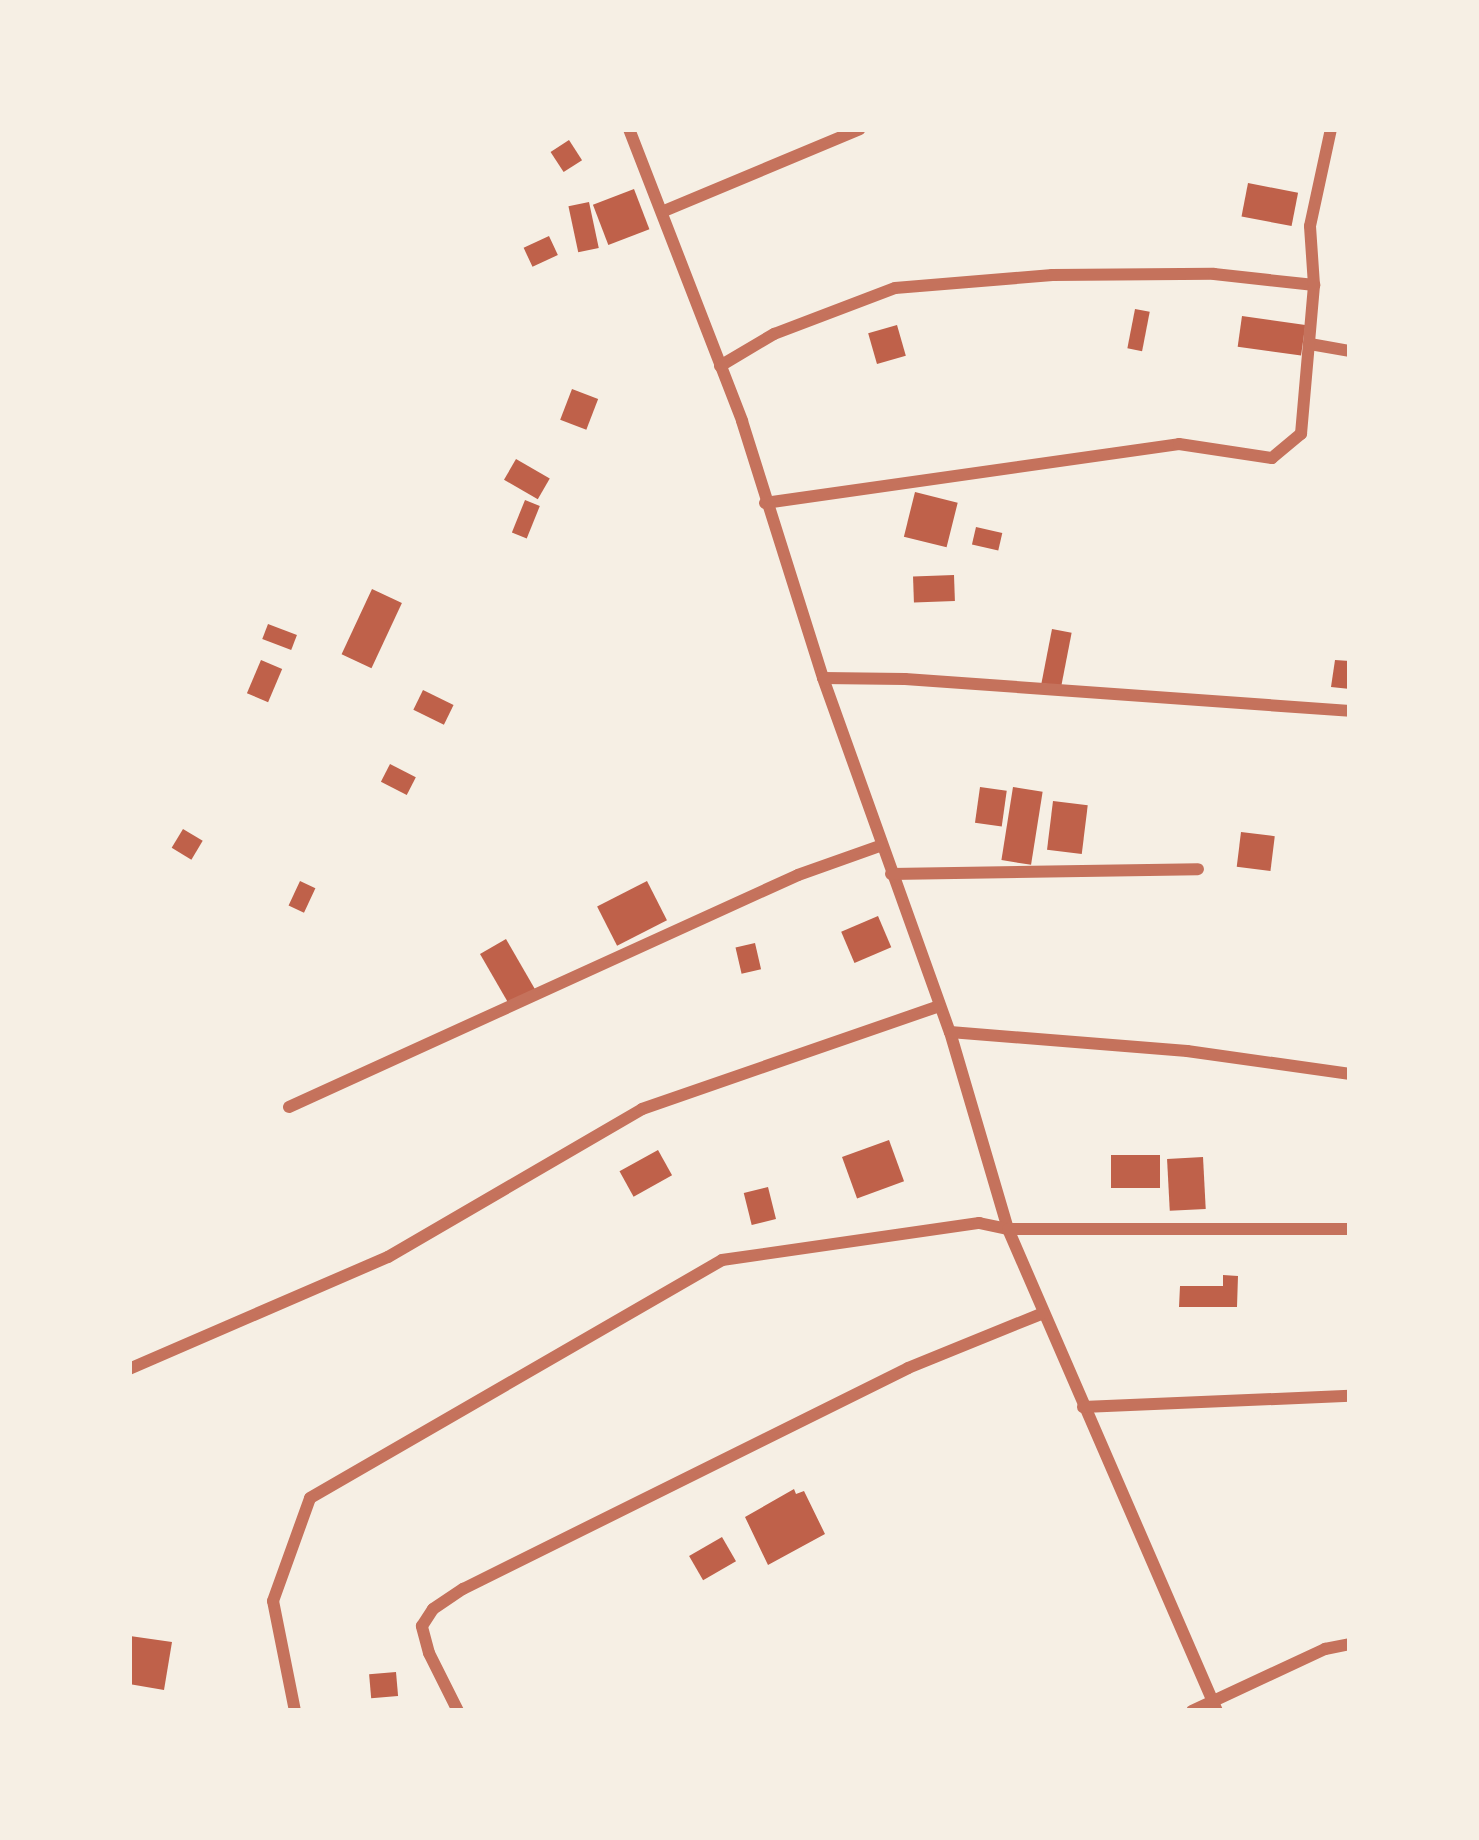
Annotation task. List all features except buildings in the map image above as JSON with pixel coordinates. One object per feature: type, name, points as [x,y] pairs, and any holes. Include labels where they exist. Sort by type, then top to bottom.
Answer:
[{"type":"street","points":[[629,129],[720,365],[880,846],[950,1032],[1008,1229],[1215,1706]]},
{"type":"street","points":[[664,211],[860,129]]},
{"type":"street","points":[[766,503],[1179,444],[1271,458],[1301,434],[1314,285],[1310,226],[1331,129]]},
{"type":"street","points":[[720,365],[774,334],[895,288],[1052,274],[1214,274],[1314,285]]},
{"type":"street","points":[[1310,344],[1350,351]]},
{"type":"street","points":[[823,678],[905,679],[1350,711]]},
{"type":"street","points":[[290,1107],[778,884],[880,846]]},
{"type":"street","points":[[891,874],[1198,868]]},
{"type":"street","points":[[129,1369],[388,1257],[642,1109],[939,1006]]},
{"type":"street","points":[[950,1032],[1187,1051],[1350,1074]]},
{"type":"street","points":[[295,1711],[273,1601],[310,1498],[722,1260],[979,1223],[1008,1229],[1350,1228]]},
{"type":"street","points":[[458,1711],[429,1653],[422,1626],[433,1609],[463,1589],[908,1368],[1041,1314]]},
{"type":"street","points":[[1083,1407],[1350,1396]]},
{"type":"street","points":[[1192,1711],[1215,1706],[1325,1649],[1350,1644]]}]
